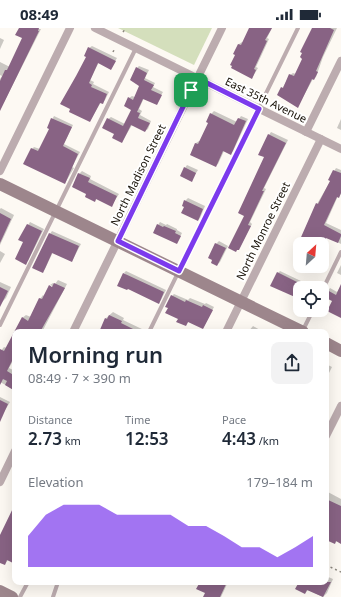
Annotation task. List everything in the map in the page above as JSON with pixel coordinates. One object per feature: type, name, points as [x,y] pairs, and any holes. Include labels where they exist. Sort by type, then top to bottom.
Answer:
[{"type":"street","points":[[0,171],[70,28]]},
{"type":"street","name":"East 35th Avenue","points":[[95,28],[341,149]]},
{"type":"street","name":"North Madison Street","points":[[74,329],[222,28]]},
{"type":"street","points":[[306,132],[341,61]]},
{"type":"street","name":"North Monroe Street","points":[[228,329],[321,139]]},
{"type":"street","points":[[0,184],[296,329]]},
{"type":"street","points":[[329,345],[341,351]]},
{"type":"street","points":[[329,430],[341,406]]},
{"type":"street","points":[[0,482],[12,457]]},
{"type":"street","points":[[0,591],[12,597]]},
{"type":"lane","points":[[150,329],[298,28]]},
{"type":"lane","points":[[0,326],[136,48]]},
{"type":"lane","points":[[327,281],[341,252]]},
{"type":"lane","points":[[304,329],[310,317]]},
{"type":"lane","points":[[20,597],[26,585]]},
{"type":"lane","points":[[53,597],[57,585]]},
{"type":"path","points":[[123,32],[126,28]]},
{"type":"path","points":[[113,52],[116,46]]},
{"type":"path","points":[[329,566],[341,572]]},
{"type":"green space","points":[[118,28],[212,28],[194,65]]},
{"type":"building","points":[[19,28],[39,28],[39,31],[0,111],[0,81],[5,70],[7,70],[22,38],[15,35]]},
{"type":"building","points":[[249,28],[272,28],[265,40],[267,41],[254,69],[256,70],[252,79],[231,68],[232,66],[230,65],[238,44],[241,45]]},
{"type":"building","points":[[312,28],[330,28],[334,30],[316,71],[318,72],[314,80],[312,79],[298,108],[277,95],[281,87],[283,88],[289,74],[294,76],[302,59],[300,57],[302,53],[300,52]]},
{"type":"building","points":[[88,47],[116,61],[111,70],[98,63],[89,83],[92,85],[91,87],[107,94],[103,104],[100,103],[90,122],[69,112],[70,109],[60,104],[86,57],[84,56]]},
{"type":"building","points":[[136,67],[147,73],[144,80],[154,85],[151,90],[162,95],[157,105],[143,99],[137,112],[140,113],[138,118],[150,123],[145,132],[131,125],[122,143],[112,138],[114,134],[102,128],[107,118],[123,126],[131,110],[124,106],[128,97],[133,100],[139,86],[130,80]]},
{"type":"building","points":[[210,113],[234,125],[238,118],[246,121],[231,155],[223,151],[216,167],[190,155],[195,143],[198,144],[208,123],[206,122]]},
{"type":"building","points":[[51,118],[72,127],[63,146],[78,154],[65,184],[23,164],[31,148],[38,151],[49,129],[47,128]]},
{"type":"building","points":[[268,134],[286,143],[262,191],[264,191],[248,225],[251,226],[239,250],[236,252],[228,248],[244,216],[238,213],[264,157],[258,155]]},
{"type":"building","points":[[184,167],[196,173],[192,182],[180,176]]},
{"type":"building","points":[[333,170],[341,173],[341,193],[339,198],[337,197],[324,225],[341,234],[338,243],[329,239],[329,237],[301,237],[316,203],[318,204],[330,181],[328,180]]},
{"type":"building","points":[[78,173],[90,178],[88,182],[117,196],[112,207],[96,199],[95,202],[85,197],[86,194],[72,187]]},
{"type":"building","points":[[184,200],[203,209],[198,221],[181,213],[184,207],[182,206]]},
{"type":"building","points":[[0,213],[11,219],[0,243]]},
{"type":"building","points":[[27,224],[42,231],[26,265],[15,259],[23,242],[18,240]]},
{"type":"building","points":[[157,224],[176,231],[175,233],[181,236],[177,244],[153,233]]},
{"type":"building","points":[[49,233],[79,246],[72,262],[52,253],[43,273],[32,268]]},
{"type":"building","points":[[215,243],[226,248],[217,266],[211,263],[212,260],[208,258]]},
{"type":"building","points":[[277,272],[295,281],[293,281],[293,296],[270,286]]},
{"type":"building","points":[[123,273],[164,292],[159,304],[128,289],[127,290],[117,286]]},
{"type":"building","points":[[54,283],[65,288],[42,329],[16,329],[22,317],[28,321],[39,298],[42,299],[49,285],[52,287]]},
{"type":"building","points":[[341,284],[341,318],[329,312],[329,307],[332,301],[329,300],[329,291],[336,295]]},
{"type":"building","points":[[0,287],[8,291],[0,307]]},
{"type":"building","points":[[171,295],[185,302],[186,300],[202,307],[203,305],[213,310],[203,329],[188,322],[186,326],[176,322],[178,319],[165,313],[168,308],[165,307]]},
{"type":"building","points":[[109,315],[122,321],[121,323],[133,329],[100,329],[105,318],[107,319]]},
{"type":"building","points":[[12,336],[12,361],[7,371],[12,374],[12,389],[5,385],[7,381],[3,379],[0,385],[0,349],[4,351]]},
{"type":"building","points":[[0,400],[8,404],[0,422]]},
{"type":"building","points":[[329,500],[341,506],[341,544],[336,541],[335,544],[329,541]]},
{"type":"building","points":[[12,510],[12,562],[7,560],[5,565],[0,563],[0,535]]},
{"type":"building","points":[[329,582],[331,582],[323,597],[307,590],[305,594],[295,589],[297,585],[329,585]]},
{"type":"building","points":[[198,585],[226,585],[220,597],[203,597],[205,593],[196,589]]},
{"type":"route","points":[[197,78],[259,109],[179,271],[118,241],[191,90],[197,78]]}]
